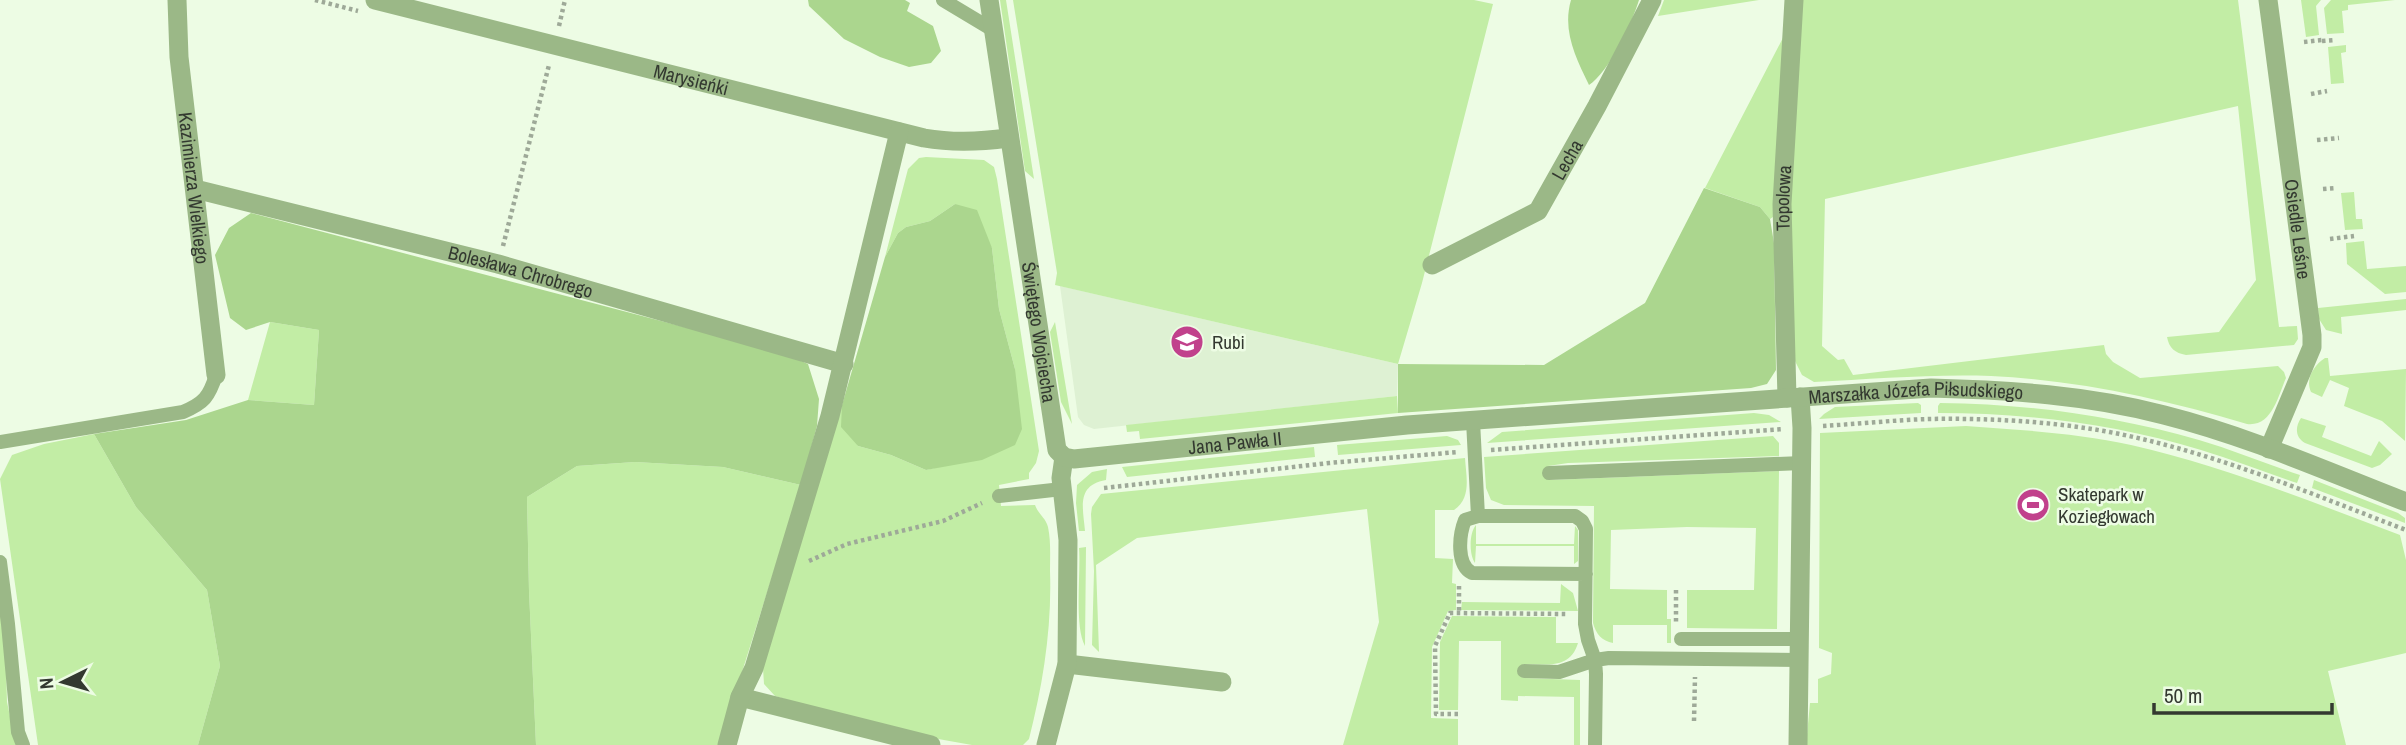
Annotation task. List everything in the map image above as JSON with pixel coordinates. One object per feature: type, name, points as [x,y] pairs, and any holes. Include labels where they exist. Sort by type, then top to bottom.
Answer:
[{"type":"street","name":"Kazimierza Wielkiego","points":[[177,0],[179,57],[216,375]]},
{"type":"street","name":"Marysieńki","points":[[375,0],[899,132],[947,142],[1008,138]]},
{"type":"street","name":"Świętego Wojciecha","points":[[989,0],[1057,450],[1064,457],[1062,489],[1068,540],[1067,664],[1046,745]]},
{"type":"street","name":"Lecha","points":[[1432,265],[1538,211],[1652,0]]},
{"type":"street","name":"Topolowa","points":[[1794,0],[1782,204],[1794,398],[1802,463],[1798,745]]},
{"type":"street","name":"Osiedle Leśne","points":[[2267,0],[2312,335],[2312,347],[2269,449]]},
{"type":"street","points":[[727,745],[740,697],[754,668],[784,572],[844,364],[899,132]]},
{"type":"street","name":"Bolesława Chrobrego","points":[[195,189],[498,264],[844,364]]},
{"type":"street","name":"Marszałka Józefa Piłsudskiego","points":[[1407,425],[1931,388],[2040,393],[2114,404],[2163,415],[2269,449],[2406,502]]},
{"type":"street","name":"Jana Pawła II","points":[[1064,457],[1074,459],[1407,425]]},
{"type":"street","points":[[1067,664],[1222,681]]},
{"type":"street","points":[[740,697],[931,745]]},
{"type":"lane","points":[[943,0],[993,30]]},
{"type":"lane","points":[[0,442],[183,412],[199,405],[211,393],[216,375]]},
{"type":"lane","points":[[1473,421],[1478,516]]},
{"type":"lane","points":[[1549,473],[1802,463]]},
{"type":"lane","points":[[999,496],[1062,489]]},
{"type":"lane","points":[[1586,574],[1472,573],[1465,569],[1461,561],[1462,527],[1465,520],[1478,516],[1574,516],[1582,521],[1586,529],[1588,640],[1595,660],[1595,745]]},
{"type":"lane","points":[[0,562],[18,732],[23,745]]},
{"type":"lane","points":[[1681,639],[1800,639]]},
{"type":"lane","points":[[1524,671],[1559,672],[1609,658],[1800,660]]},
{"type":"path","points":[[498,264],[565,0]]},
{"type":"path","points":[[2304,42],[2335,40]]},
{"type":"path","points":[[2311,94],[2335,90]]},
{"type":"path","points":[[2317,140],[2339,138]]},
{"type":"path","points":[[2323,189],[2344,186]]},
{"type":"path","points":[[2330,239],[2354,236]]},
{"type":"path","points":[[784,572],[847,544],[943,522],[999,496]]},
{"type":"path","points":[[1459,613],[1459,584],[1465,569]]},
{"type":"path","points":[[1458,714],[1436,714],[1435,646],[1450,613],[1586,614]]},
{"type":"path","points":[[1694,721],[1695,659]]},
{"type":"shaded area","name":"Rubi","points":[[1060,286],[1398,364],[1397,396],[1094,429],[1084,425],[1078,417]]},
{"type":"green space","points":[[808,0],[905,0],[910,3],[907,11],[933,26],[941,51],[931,63],[909,67],[880,57],[844,39],[809,6]]},
{"type":"green space","points":[[1000,0],[1006,0],[1034,179],[1025,171]]},
{"type":"green space","points":[[1013,0],[1474,0],[1493,4],[1422,283],[1398,364],[1055,285],[1057,273]]},
{"type":"green space","points":[[1571,0],[1639,0],[1612,58],[1597,79],[1589,85],[1569,33]]},
{"type":"green space","points":[[1664,0],[1759,0],[1658,16]]},
{"type":"green space","points":[[1785,0],[2238,0],[2279,327],[2297,326],[2298,339],[2294,345],[2186,355],[2173,349],[2167,337],[2219,332],[2256,280],[2238,106],[1825,199],[1822,346],[1838,360],[1844,359],[1853,375],[2104,345],[2106,354],[2113,362],[2140,378],[2278,366],[2286,378],[2268,416],[2256,424],[2247,424],[2120,392],[2024,378],[1947,376],[1814,382],[1802,375],[1795,361],[1789,206],[1770,219],[1760,207],[1705,188],[1786,32]]},
{"type":"green space","points":[[2301,0],[2321,0],[2316,6],[2319,35],[2306,37]]},
{"type":"green space","points":[[2331,0],[2395,0],[2348,5],[2348,10],[2342,11],[2344,33],[2327,34],[2324,8]]},
{"type":"green space","points":[[2346,45],[2346,52],[2341,53],[2344,83],[2331,84],[2328,47]]},
{"type":"green space","points":[[919,158],[984,160],[994,167],[997,179],[1039,451],[1029,479],[999,485],[1001,506],[1035,505],[1047,524],[1050,543],[1050,614],[1046,656],[1029,739],[1023,745],[972,745],[882,729],[775,696],[764,684],[763,668],[842,405],[858,446],[891,455],[926,470],[943,466],[1015,369],[999,309],[992,248],[955,204],[930,221],[906,227],[898,233],[885,257],[908,169]]},
{"type":"green space","points":[[1704,188],[1760,207],[1770,219],[1774,243],[1776,370],[1767,384],[1751,388],[1398,413],[1398,364],[1544,365],[1645,303]]},
{"type":"green space","points":[[2354,192],[2356,219],[2362,219],[2363,229],[2345,230],[2341,193]]},
{"type":"green space","points":[[955,204],[977,210],[992,248],[999,309],[1015,369],[1022,429],[1015,445],[982,460],[926,470],[891,455],[858,446],[841,427],[842,405],[885,257],[898,233],[906,227],[930,221]]},
{"type":"green space","points":[[251,213],[783,353],[808,364],[819,399],[817,426],[801,485],[723,467],[635,462],[577,466],[527,497],[536,745],[198,745],[220,666],[207,590],[136,507],[94,434],[186,420],[248,400],[314,405],[319,330],[270,322],[246,330],[230,318],[215,255],[229,228]]},
{"type":"green space","points":[[2364,241],[2367,269],[2406,266],[2406,292],[2385,294],[2347,264],[2346,243]]},
{"type":"green space","points":[[2406,299],[2406,310],[2341,317],[2342,334],[2326,330],[2319,319],[2318,308]]},
{"type":"green space","points":[[270,322],[319,330],[314,405],[248,400]]},
{"type":"green space","points":[[1055,322],[1072,424],[1061,402],[1050,332]]},
{"type":"green space","points":[[2328,358],[2330,376],[2406,369],[2405,441],[2382,421],[2344,406],[2349,388],[2330,380],[2322,397],[2311,392],[2309,382],[2312,373],[2317,364]]},
{"type":"green space","points":[[1397,396],[1398,413],[1140,439],[1139,431],[1127,432],[1126,425]]},
{"type":"green space","points":[[1940,403],[2039,409],[2135,424],[2199,440],[2300,475],[2297,483],[2201,450],[2104,427],[2005,415],[1938,413]]},
{"type":"green space","points":[[1921,405],[1921,413],[1819,419],[1835,407]]},
{"type":"green space","points":[[1754,413],[1769,415],[1781,422],[1487,443],[1502,432]]},
{"type":"green space","points":[[2301,418],[2326,426],[2322,437],[2371,456],[2379,441],[2392,454],[2380,465],[2372,468],[2305,443],[2297,432]]},
{"type":"green space","points":[[1966,426],[2049,432],[2131,445],[2267,485],[2400,535],[2406,560],[2406,653],[2328,671],[2346,745],[1806,745],[1810,703],[1818,703],[1818,679],[1831,674],[1832,653],[1819,648],[1820,433]]},
{"type":"green space","points":[[94,434],[136,507],[207,590],[220,666],[198,745],[38,745],[0,479],[12,455],[44,444]]},
{"type":"green space","points":[[1447,436],[1458,440],[1461,445],[1338,455],[1337,445]]},
{"type":"green space","points":[[1773,436],[1779,443],[1779,456],[1568,463],[1548,466],[1550,480],[1779,471],[1777,629],[1687,628],[1687,590],[1754,590],[1756,528],[1611,530],[1610,589],[1667,590],[1667,619],[1671,619],[1671,643],[1667,643],[1667,625],[1613,625],[1613,643],[1606,641],[1598,634],[1593,623],[1594,506],[1504,505],[1491,500],[1486,488],[1484,457]]},
{"type":"green space","points":[[1314,447],[1315,457],[1127,477],[1122,467]]},
{"type":"green space","points":[[1465,458],[1467,486],[1460,505],[1454,510],[1435,510],[1435,558],[1453,559],[1452,583],[1456,584],[1456,610],[1448,611],[1432,647],[1431,718],[1458,719],[1458,745],[1343,745],[1379,622],[1367,509],[1137,538],[1096,565],[1099,652],[1092,645],[1094,571],[1091,514],[1092,507],[1101,494]]},
{"type":"green space","points":[[635,462],[723,467],[801,485],[719,745],[536,745],[527,497],[577,466]]},
{"type":"green space","points":[[1107,469],[1106,480],[1096,483],[1086,492],[1083,506],[1085,531],[1079,531],[1077,485],[1092,472]]},
{"type":"green space","points":[[2314,480],[2398,513],[2405,518],[2405,523],[2312,488]]},
{"type":"green space","points":[[1476,525],[1476,544],[1574,544],[1575,526],[1578,530],[1578,561],[1574,564],[1574,546],[1476,546],[1475,563],[1471,544]]},
{"type":"green space","points":[[1086,547],[1085,646],[1079,613],[1079,548]]},
{"type":"green space","points":[[1561,584],[1573,593],[1578,611],[1461,610],[1462,602],[1560,603]]},
{"type":"green space","points":[[0,596],[5,630],[7,702],[16,745],[0,745]]},
{"type":"green space","points":[[1452,616],[1556,617],[1556,643],[1578,643],[1574,652],[1563,662],[1556,664],[1523,664],[1523,678],[1580,680],[1580,745],[1574,745],[1574,697],[1518,696],[1518,701],[1501,700],[1501,641],[1459,641],[1458,710],[1439,710],[1440,642]]},
{"type":"place","name":"Rubi","points":[[1187,342]]},
{"type":"place","name":"Skatepark w Koziegłowach","points":[[2033,505]]}]
